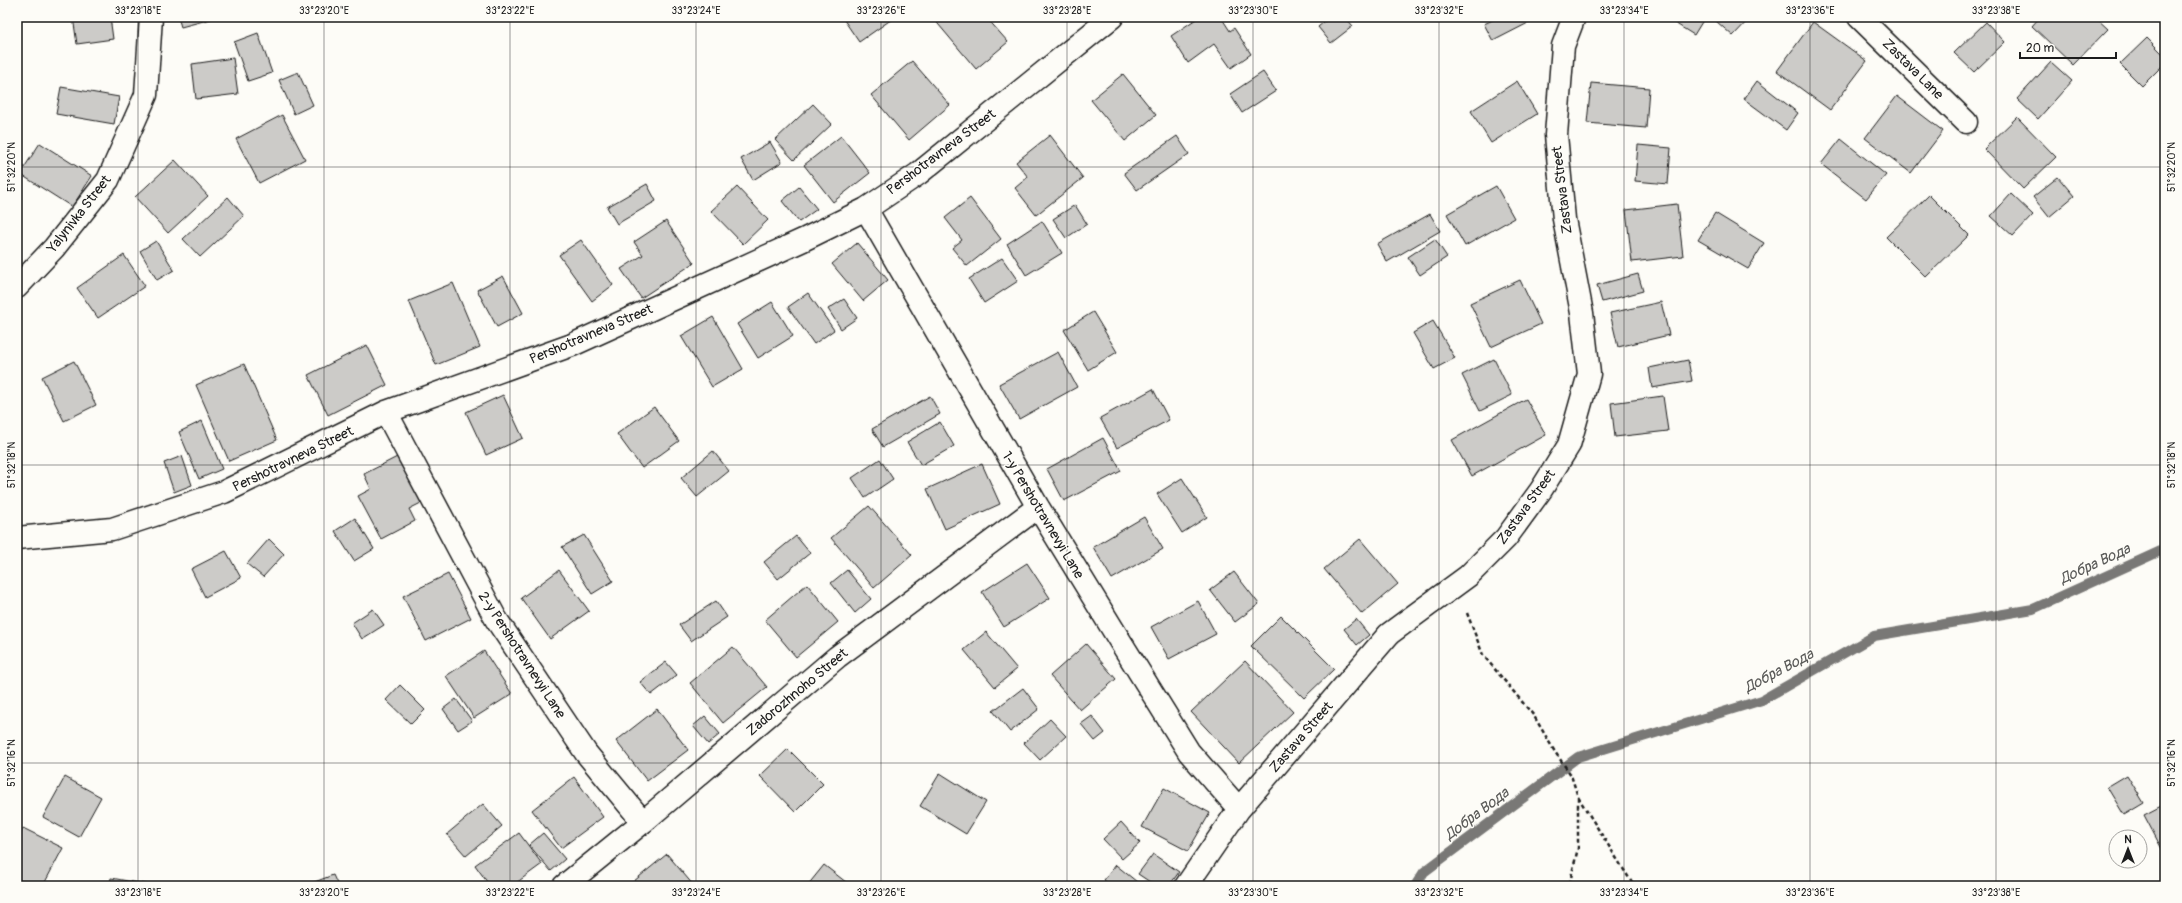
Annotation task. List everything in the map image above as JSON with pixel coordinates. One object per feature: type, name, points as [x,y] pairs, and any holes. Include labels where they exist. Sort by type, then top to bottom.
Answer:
[{"type":"street","name":"Yalynivka Street","points":[[17,287],[54,248],[108,180],[146,95],[151,17]]},
{"type":"street","name":"Pershotravneva Street","points":[[17,538],[112,529],[224,492],[386,412],[572,345],[803,240],[866,208],[918,174],[1112,17]]},
{"type":"street","name":"Zastava Street","points":[[1186,886],[1239,809],[1389,634],[1468,576],[1506,538],[1541,490],[1569,445],[1589,374],[1582,313],[1564,219],[1556,135],[1563,46],[1574,17]]},
{"type":"street","name":"Zastava Lane","points":[[1860,17],[1966,122]]},
{"type":"street","name":"1-y Pershotravnevyi Lane","points":[[866,208],[1038,507],[1189,752],[1239,809]]},
{"type":"street","name":"2-y Pershotravnevyi Lane","points":[[386,412],[496,619],[586,753],[643,822]]},
{"type":"street","name":"Zadorozhnoho Street","points":[[564,886],[643,822],[837,657],[1038,507]]},
{"type":"path","points":[[1468,576],[1466,612],[1483,655],[1534,716],[1555,752],[1571,775],[1578,797],[1634,886]]},
{"type":"path","points":[[1569,886],[1578,848],[1578,797]]},
{"type":"building","points":[[73,17],[110,17],[113,39],[77,44]]},
{"type":"building","points":[[178,17],[210,17],[211,19],[181,27]]},
{"type":"building","points":[[848,17],[895,17],[859,42],[844,20]]},
{"type":"building","points":[[986,17],[1008,42],[976,69],[933,18]]},
{"type":"building","points":[[1199,17],[1221,17],[1230,31],[1234,28],[1251,54],[1231,68],[1214,44],[1188,63],[1171,36]]},
{"type":"building","points":[[1330,17],[1345,17],[1353,26],[1331,43],[1318,27]]},
{"type":"building","points":[[1499,17],[1530,17],[1532,21],[1493,41],[1484,24]]},
{"type":"building","points":[[1665,17],[1705,17],[1694,35]]},
{"type":"building","points":[[1720,17],[1751,17],[1733,36],[1716,21]]},
{"type":"building","points":[[2040,17],[2095,17],[2108,29],[2073,65],[2032,26]]},
{"type":"building","points":[[1813,22],[1867,61],[1830,110],[1777,71]]},
{"type":"building","points":[[1986,22],[2005,42],[1974,72],[1954,53]]},
{"type":"building","points":[[258,33],[272,73],[248,81],[234,42]]},
{"type":"building","points":[[2147,38],[2165,56],[2165,63],[2142,86],[2120,64]]},
{"type":"building","points":[[233,58],[238,94],[196,99],[192,64]]},
{"type":"building","points":[[912,61],[950,105],[909,140],[871,95]]},
{"type":"building","points":[[2051,62],[2072,81],[2038,119],[2017,99]]},
{"type":"building","points":[[298,72],[313,105],[294,114],[279,80]]},
{"type":"building","points":[[1263,72],[1276,91],[1242,113],[1230,94]]},
{"type":"building","points":[[1123,74],[1156,115],[1125,141],[1091,100]]},
{"type":"building","points":[[1517,81],[1537,114],[1491,143],[1471,111]]},
{"type":"building","points":[[1757,81],[1798,113],[1786,130],[1744,99]]},
{"type":"building","points":[[1591,83],[1649,88],[1646,128],[1587,123]]},
{"type":"building","points":[[61,87],[119,97],[114,124],[56,114]]},
{"type":"building","points":[[1897,96],[1943,131],[1911,173],[1865,138]]},
{"type":"building","points":[[813,104],[832,124],[794,160],[775,140]]},
{"type":"building","points":[[282,115],[305,159],[259,183],[236,139]]},
{"type":"building","points":[[2017,117],[2056,157],[2023,189],[1984,149]]},
{"type":"building","points":[[1050,135],[1083,178],[1036,215],[1015,188],[1028,177],[1016,162]]},
{"type":"building","points":[[841,136],[870,173],[833,202],[804,165]]},
{"type":"building","points":[[1177,136],[1189,154],[1137,190],[1124,173]]},
{"type":"building","points":[[1841,139],[1886,175],[1866,199],[1821,164]]},
{"type":"building","points":[[770,142],[782,162],[753,180],[741,159]]},
{"type":"building","points":[[40,143],[92,176],[72,207],[20,174]]},
{"type":"building","points":[[1638,145],[1671,148],[1668,184],[1635,181]]},
{"type":"building","points":[[175,160],[208,196],[168,233],[135,197]]},
{"type":"building","points":[[2058,177],[2074,196],[2049,217],[2033,197]]},
{"type":"building","points":[[647,184],[656,201],[617,224],[607,207]]},
{"type":"building","points":[[1496,186],[1514,218],[1465,246],[1447,214]]},
{"type":"building","points":[[737,187],[768,220],[743,244],[711,211]]},
{"type":"building","points":[[799,187],[817,209],[799,222],[782,201]]},
{"type":"building","points":[[2011,194],[2033,215],[2013,236],[1991,216]]},
{"type":"building","points":[[1929,195],[1969,235],[1926,277],[1886,237]]},
{"type":"building","points":[[228,197],[244,216],[200,257],[183,239]]},
{"type":"building","points":[[970,198],[1001,239],[967,266],[952,248],[962,240],[945,218]]},
{"type":"building","points":[[1677,204],[1683,256],[1632,262],[1626,210]]},
{"type":"building","points":[[1075,205],[1087,224],[1066,238],[1053,219]]},
{"type":"building","points":[[1715,213],[1764,243],[1748,269],[1698,240]]},
{"type":"building","points":[[1430,214],[1440,231],[1387,262],[1377,244]]},
{"type":"building","points":[[666,221],[694,263],[641,298],[621,269],[643,255],[634,242]]},
{"type":"building","points":[[1042,221],[1062,253],[1026,275],[1007,244]]},
{"type":"building","points":[[1435,239],[1447,257],[1420,275],[1408,257]]},
{"type":"building","points":[[581,240],[613,285],[592,301],[559,255]]},
{"type":"building","points":[[156,241],[174,270],[157,280],[140,251]]},
{"type":"building","points":[[857,243],[888,280],[863,301],[832,264]]},
{"type":"building","points":[[124,255],[145,286],[98,318],[77,288]]},
{"type":"building","points":[[1002,258],[1018,281],[984,303],[969,279]]},
{"type":"building","points":[[1638,274],[1643,291],[1602,302],[1597,285]]},
{"type":"building","points":[[503,276],[523,313],[497,327],[477,290]]},
{"type":"building","points":[[1520,280],[1541,324],[1491,347],[1470,303]]},
{"type":"building","points":[[453,283],[480,347],[436,365],[409,301]]},
{"type":"building","points":[[808,293],[834,330],[814,344],[788,307]]},
{"type":"building","points":[[844,299],[857,318],[841,329],[828,309]]},
{"type":"building","points":[[772,302],[793,336],[758,358],[737,324]]},
{"type":"building","points":[[1661,302],[1669,335],[1618,347],[1610,313]]},
{"type":"building","points":[[1093,312],[1117,352],[1088,370],[1064,330]]},
{"type":"building","points":[[713,317],[743,369],[712,387],[681,336]]},
{"type":"building","points":[[1433,321],[1455,358],[1434,369],[1413,333]]},
{"type":"building","points":[[367,345],[387,385],[328,415],[308,375]]},
{"type":"building","points":[[1058,352],[1077,387],[1019,419],[999,384]]},
{"type":"building","points":[[1494,359],[1512,395],[1480,411],[1462,375]]},
{"type":"building","points":[[1688,360],[1692,381],[1652,388],[1649,368]]},
{"type":"building","points":[[74,361],[96,405],[64,421],[42,377]]},
{"type":"building","points":[[244,364],[277,440],[229,461],[196,385]]},
{"type":"building","points":[[1153,389],[1169,420],[1117,448],[1100,418]]},
{"type":"building","points":[[503,395],[523,438],[486,455],[466,412]]},
{"type":"building","points":[[930,396],[940,414],[883,447],[872,429]]},
{"type":"building","points":[[1663,396],[1668,431],[1615,437],[1611,403]]},
{"type":"building","points":[[1526,399],[1546,435],[1472,476],[1452,440]]},
{"type":"building","points":[[654,407],[679,441],[642,468],[617,434]]},
{"type":"building","points":[[202,421],[222,469],[199,479],[179,432]]},
{"type":"building","points":[[940,422],[954,446],[921,465],[907,442]]},
{"type":"building","points":[[1103,438],[1121,471],[1064,501],[1047,469]]},
{"type":"building","points":[[713,451],[729,471],[697,497],[681,478]]},
{"type":"building","points":[[182,456],[192,485],[174,492],[164,463]]},
{"type":"building","points":[[399,456],[423,502],[409,509],[415,521],[381,539],[358,496],[371,489],[364,474]]},
{"type":"building","points":[[880,459],[893,479],[865,498],[852,478]]},
{"type":"building","points":[[982,464],[1000,504],[945,529],[927,489]]},
{"type":"building","points":[[1182,478],[1207,517],[1182,533],[1157,494]]},
{"type":"building","points":[[869,506],[912,555],[874,588],[831,538]]},
{"type":"building","points":[[1144,517],[1163,549],[1112,579],[1093,547]]},
{"type":"building","points":[[355,518],[374,549],[354,561],[335,531]]},
{"type":"building","points":[[584,535],[613,581],[592,594],[562,547]]},
{"type":"building","points":[[796,536],[810,553],[778,579],[764,562]]},
{"type":"building","points":[[269,539],[284,554],[263,577],[247,564]]},
{"type":"building","points":[[1360,539],[1398,584],[1362,614],[1324,569]]},
{"type":"building","points":[[226,551],[241,578],[205,597],[191,569]]},
{"type":"building","points":[[1027,563],[1050,598],[1004,627],[982,592]]},
{"type":"building","points":[[559,570],[589,611],[550,639],[521,598]]},
{"type":"building","points":[[847,570],[871,599],[855,613],[831,583]]},
{"type":"building","points":[[1234,572],[1259,604],[1235,622],[1210,590]]},
{"type":"building","points":[[448,574],[471,618],[426,641],[403,596]]},
{"type":"building","points":[[807,584],[838,622],[796,657],[765,620]]},
{"type":"building","points":[[716,601],[727,617],[691,641],[679,625]]},
{"type":"building","points":[[1198,601],[1216,634],[1169,659],[1151,627]]},
{"type":"building","points":[[373,609],[384,625],[362,639],[352,623]]},
{"type":"building","points":[[1281,616],[1334,669],[1304,698],[1251,646]]},
{"type":"building","points":[[1356,619],[1369,635],[1357,645],[1344,629]]},
{"type":"building","points":[[986,632],[1017,669],[995,687],[964,650]]},
{"type":"building","points":[[1086,644],[1116,679],[1080,710],[1050,676]]},
{"type":"building","points":[[733,647],[767,687],[723,723],[690,683]]},
{"type":"building","points":[[484,651],[512,694],[474,718],[446,676]]},
{"type":"building","points":[[1245,661],[1293,712],[1239,763],[1191,712]]},
{"type":"building","points":[[666,662],[677,675],[651,695],[640,682]]},
{"type":"building","points":[[400,685],[425,710],[411,724],[386,700]]},
{"type":"building","points":[[1023,688],[1039,709],[1010,732],[993,711]]},
{"type":"building","points":[[456,699],[472,721],[458,730],[443,709]]},
{"type":"building","points":[[657,709],[688,750],[647,781],[616,741]]},
{"type":"building","points":[[705,716],[720,734],[708,744],[693,726]]},
{"type":"building","points":[[1092,716],[1105,733],[1095,741],[1081,724]]},
{"type":"building","points":[[1050,719],[1066,736],[1040,760],[1024,743]]},
{"type":"building","points":[[788,749],[823,784],[795,812],[760,776]]},
{"type":"building","points":[[940,773],[986,802],[966,834],[920,806]]},
{"type":"building","points":[[2127,775],[2144,803],[2124,815],[2107,787]]},
{"type":"building","points":[[65,777],[101,797],[79,837],[43,817]]},
{"type":"building","points":[[574,777],[603,817],[561,848],[532,810]]},
{"type":"building","points":[[1164,788],[1210,813],[1188,851],[1142,827]]},
{"type":"building","points":[[483,804],[502,826],[466,856],[447,834]]},
{"type":"building","points":[[2165,804],[2165,850],[2163,851],[2144,815]]},
{"type":"building","points":[[1121,822],[1140,843],[1122,859],[1103,839]]},
{"type":"building","points":[[23,828],[63,848],[43,886],[31,886],[17,879],[17,841]]},
{"type":"building","points":[[519,833],[542,864],[512,886],[490,886],[475,865]]},
{"type":"building","points":[[543,833],[565,859],[551,871],[529,845]]},
{"type":"building","points":[[667,854],[694,886],[628,886]]},
{"type":"building","points":[[1153,854],[1179,872],[1169,886],[1156,886],[1138,874]]},
{"type":"building","points":[[824,865],[851,886],[807,886]]},
{"type":"building","points":[[1116,865],[1142,886],[1111,886],[1104,880]]},
{"type":"building","points":[[333,875],[338,886],[304,886]]},
{"type":"building","points":[[111,878],[156,886],[109,886]]},
{"type":"waterway","name":"Добра Вода","points":[[1415,886],[1424,872],[1578,757],[1762,700],[1874,636],[2033,609],[2165,549]]}]
